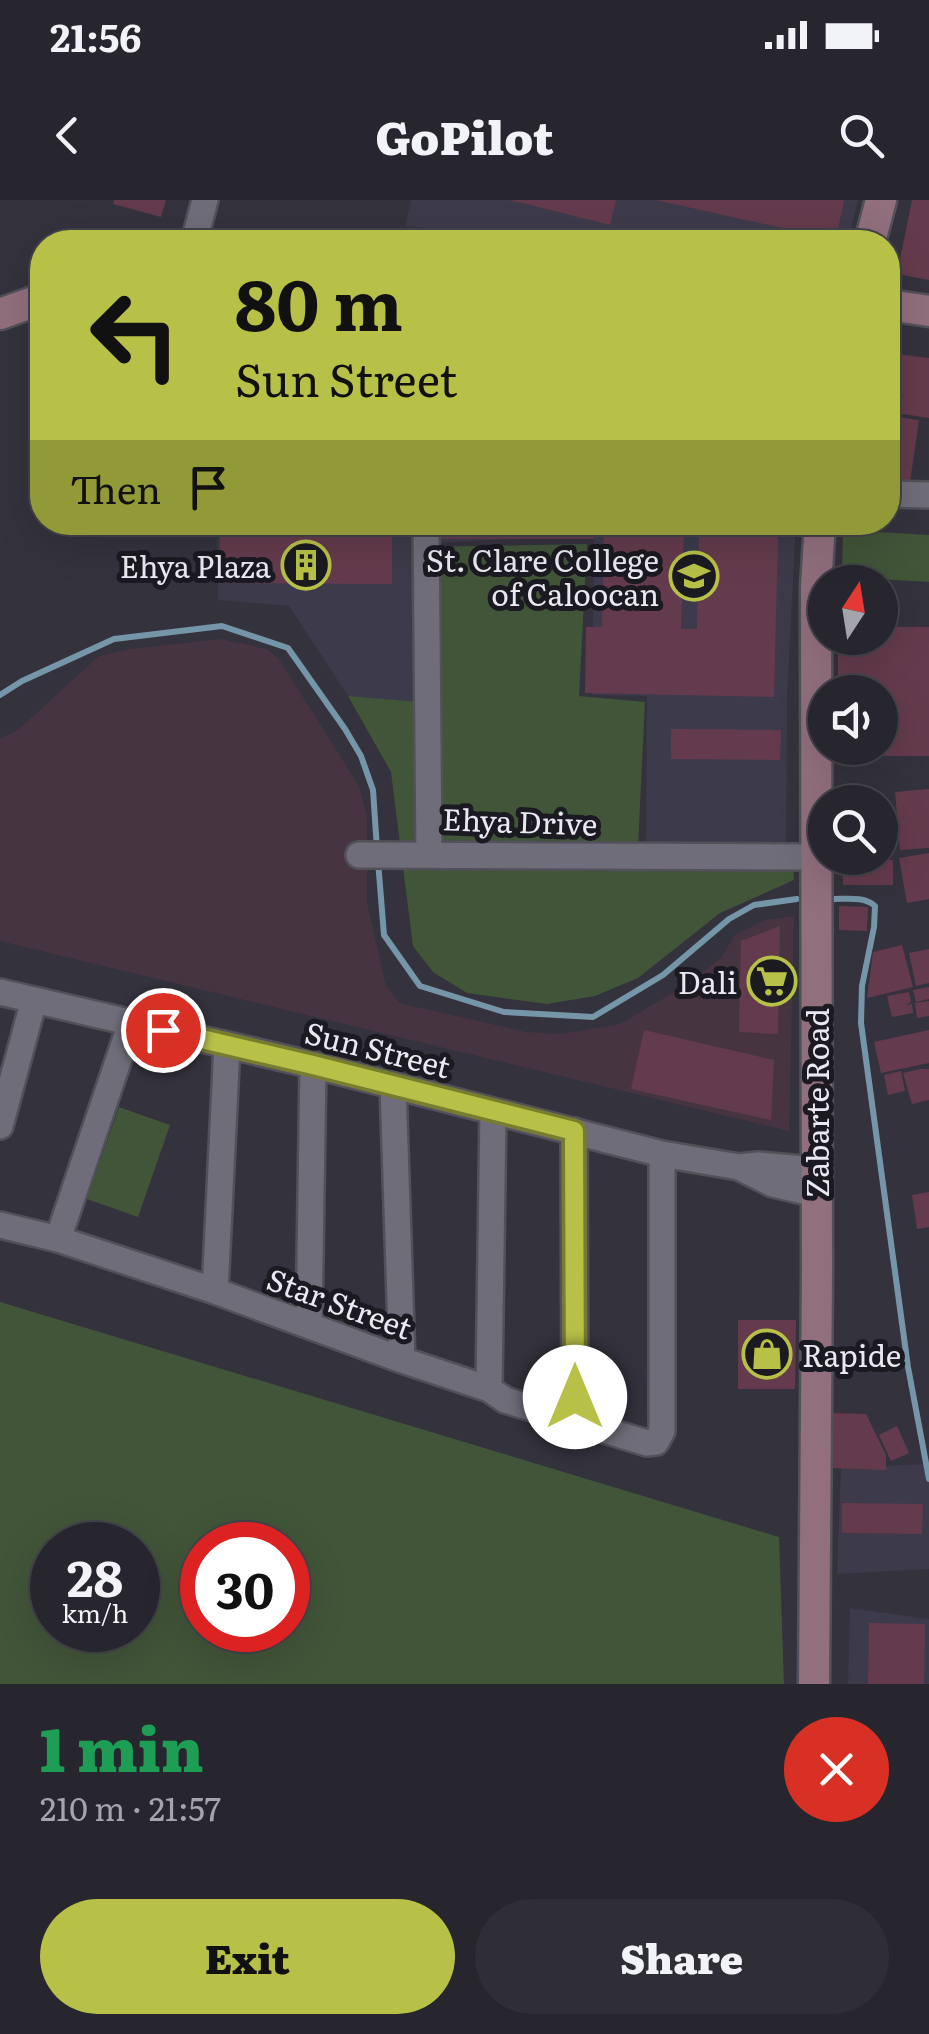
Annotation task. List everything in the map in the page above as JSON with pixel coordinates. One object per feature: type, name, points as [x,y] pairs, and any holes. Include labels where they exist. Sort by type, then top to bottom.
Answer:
[{"type":"main road","points":[[873,230],[881,200]]},
{"type":"main road","points":[[0,314],[30,303]]},
{"type":"main road","points":[[900,307],[929,311]]},
{"type":"main road","name":"Zabarte Road","points":[[815,785],[819,535]]},
{"type":"main road","name":"Zabarte Road","points":[[814,1684],[815,875]]},
{"type":"street","points":[[197,230],[205,200]]},
{"type":"street","name":"Ehya Drive","points":[[426,535],[418,855],[808,858]]},
{"type":"street","points":[[359,854],[418,855]]},
{"type":"street","name":"Sun Street","points":[[0,992],[313,1065],[662,1154],[740,1168],[773,1184],[816,1182]]},
{"type":"street","points":[[0,1122],[34,1000]]},
{"type":"street","points":[[58,1239],[132,1023]]},
{"type":"street","points":[[215,1292],[227,1045]]},
{"type":"street","points":[[308,1324],[313,1065]]},
{"type":"street","points":[[393,1085],[402,1360]]},
{"type":"street","points":[[489,1389],[493,1111]]},
{"type":"street","points":[[574,1131],[574,1422]]},
{"type":"street","name":"Star Street","points":[[0,1224],[58,1239],[308,1324],[489,1389],[504,1400],[647,1443],[656,1442],[662,1431],[662,1154]]},
{"type":"shaded area","points":[[411,200],[858,200],[851,230],[450,230],[405,226]]},
{"type":"shaded area","points":[[217,535],[419,535],[419,703],[348,696],[289,606],[218,600]]},
{"type":"shaded area","points":[[437,535],[594,535],[437,543]]},
{"type":"shaded area","points":[[594,535],[795,535],[787,697],[786,845],[646,844],[647,696],[592,695]]},
{"type":"shaded area","points":[[221,639],[267,649],[279,659],[359,786],[367,817],[367,903],[386,986],[399,1003],[526,1032],[561,1034],[620,1024],[688,984],[721,958],[735,935],[765,920],[794,916],[789,1131],[0,941],[0,739],[19,729],[99,656]]},
{"type":"shaded area","points":[[929,1464],[929,1569],[837,1574],[841,1468]]},
{"type":"shaded area","points":[[850,1608],[929,1619],[929,1684],[848,1684]]},
{"type":"green space","points":[[843,535],[929,535],[929,582],[898,580],[898,565],[842,565]]},
{"type":"green space","points":[[587,544],[579,696],[645,702],[638,847],[792,850],[794,880],[720,913],[638,978],[595,996],[547,1004],[467,993],[433,972],[413,946],[391,772],[348,696],[419,702],[419,547]]},
{"type":"green space","points":[[119,1107],[170,1125],[138,1217],[87,1199]]},
{"type":"green space","points":[[0,1302],[779,1537],[784,1684],[0,1684]]},
{"type":"building","points":[[114,200],[166,200],[161,217],[113,204]]},
{"type":"building","points":[[510,200],[616,200],[610,225]]},
{"type":"building","points":[[656,200],[844,200],[838,230],[791,230]]},
{"type":"building","points":[[912,200],[929,200],[929,280],[900,275]]},
{"type":"building","points":[[900,354],[929,358],[929,418],[900,414],[900,396],[908,396],[900,395]]},
{"type":"building","points":[[900,417],[919,420],[909,489],[900,487]]},
{"type":"building","name":"Ehya Plaza","points":[[220,535],[392,535],[392,584],[220,583]]},
{"type":"building","points":[[439,535],[594,535],[594,539],[439,539]]},
{"type":"building","name":"St. Clare College of Caloocan","points":[[604,535],[684,535],[681,629],[697,629],[699,535],[778,536],[774,697],[585,693],[586,627],[602,627]]},
{"type":"building","points":[[898,627],[929,627],[929,756],[898,756],[898,675],[838,675],[838,655],[898,655]]},
{"type":"building","points":[[671,729],[781,730],[780,760],[671,759]]},
{"type":"building","points":[[929,789],[929,848],[900,850],[898,792]]},
{"type":"building","points":[[929,853],[929,899],[907,903],[899,858]]},
{"type":"building","points":[[843,875],[893,875],[893,885],[843,885]]},
{"type":"building","points":[[839,906],[868,907],[867,931],[839,930]]},
{"type":"building","points":[[780,926],[778,1034],[739,1032],[741,941]]},
{"type":"building","points":[[902,945],[913,987],[867,998],[873,952]]},
{"type":"building","points":[[929,949],[929,983],[916,986],[909,953]]},
{"type":"building","points":[[929,987],[929,999],[916,1002],[913,990]]},
{"type":"building","points":[[909,992],[911,1002],[906,1005],[912,1004],[913,1013],[892,1017],[887,996]]},
{"type":"building","points":[[929,1001],[929,1016],[917,1018],[915,1003]]},
{"type":"building","points":[[644,1030],[774,1060],[771,1120],[631,1089]]},
{"type":"building","points":[[929,1030],[929,1063],[881,1073],[874,1042]]},
{"type":"building","points":[[929,1069],[929,1100],[912,1104],[903,1073]]},
{"type":"building","points":[[901,1071],[905,1091],[888,1095],[884,1075]]},
{"type":"building","points":[[929,1192],[929,1227],[917,1229],[912,1195]]},
{"type":"building","name":"Rapide","points":[[738,1320],[796,1320],[795,1389],[738,1389]]},
{"type":"building","points":[[831,1413],[866,1414],[886,1455],[886,1470],[830,1468]]},
{"type":"building","points":[[897,1426],[909,1453],[891,1461],[879,1435]]},
{"type":"building","points":[[842,1503],[923,1504],[922,1534],[842,1533]]},
{"type":"building","points":[[869,1623],[925,1624],[924,1684],[868,1684]]},
{"type":"waterway","points":[[0,695],[114,639],[222,626],[288,648],[361,756],[373,790],[377,849]]},
{"type":"waterway","points":[[378,861],[384,935],[420,986],[504,1012],[593,1017],[663,975],[729,919],[754,905],[797,899]]},
{"type":"waterway","points":[[832,899],[861,899],[875,906],[862,986],[861,1023],[908,1367],[929,1479]]},
{"type":"place","name":"Ehya Plaza","points":[[306,565]]},
{"type":"place","name":"St. Clare College of Caloocan","points":[[694,576]]},
{"type":"place","name":"Dali","points":[[772,981]]},
{"type":"place","name":"Rapide","points":[[767,1354]]},
{"type":"route","points":[[163,1030],[574,1131],[575,1397]]}]
